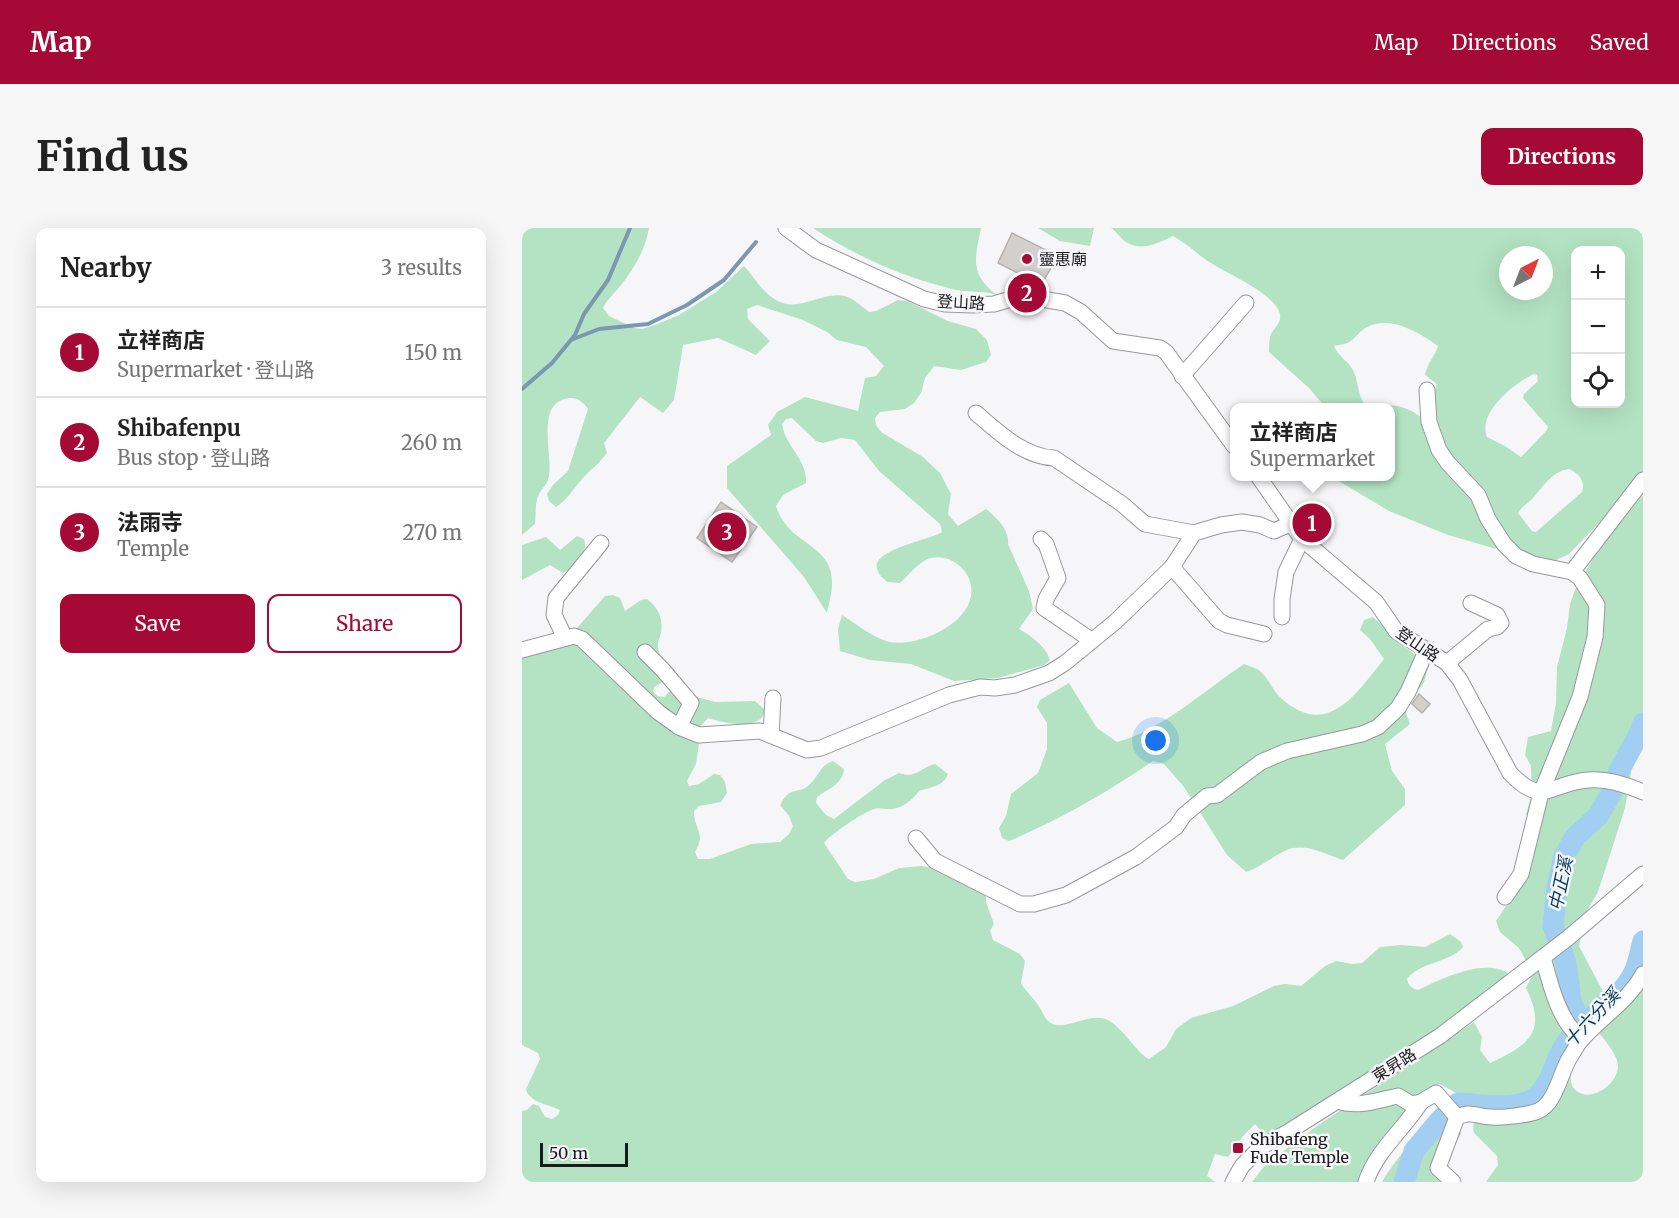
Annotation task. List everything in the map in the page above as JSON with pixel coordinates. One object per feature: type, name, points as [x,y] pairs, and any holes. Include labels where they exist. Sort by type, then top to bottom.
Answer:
[{"type":"street","name":"登山路","points":[[786,228],[816,250],[924,299],[945,304],[972,305],[1036,298],[1065,303],[1081,312],[1113,341],[1160,348],[1166,351],[1230,441]]},
{"type":"street","points":[[1182,376],[1245,303]]},
{"type":"street","points":[[1427,390],[1429,422],[1439,450],[1478,495],[1488,519],[1504,544],[1516,556],[1533,564],[1572,572],[1580,578],[1597,606],[1595,637],[1580,697],[1540,793],[1521,874],[1505,897]]},
{"type":"street","points":[[976,413],[1020,448],[1045,458],[1054,458],[1122,504],[1145,524],[1194,533],[1242,522],[1260,525],[1274,531],[1290,524]]},
{"type":"street","points":[[1572,572],[1643,480]]},
{"type":"street","name":"登山路","points":[[1261,481],[1302,539],[1376,602],[1396,631],[1447,663],[1460,680],[1510,773],[1528,789],[1540,793]]},
{"type":"street","points":[[522,650],[574,636],[582,639],[658,712],[679,727],[699,735],[760,731],[807,750],[821,748],[949,695],[980,687],[995,688],[1015,685],[1049,673],[1116,622],[1172,567],[1194,533]]},
{"type":"street","points":[[1041,539],[1046,544],[1058,578],[1046,599],[1044,608],[1091,640]]},
{"type":"street","points":[[1282,617],[1286,572],[1302,539]]},
{"type":"street","points":[[565,638],[554,615],[556,598],[601,543]]},
{"type":"street","points":[[1172,567],[1219,621],[1264,634]]},
{"type":"street","points":[[1447,663],[1488,629],[1497,627],[1501,623],[1497,615],[1471,603]]},
{"type":"street","points":[[916,838],[935,861],[1020,904],[1034,904],[1066,895],[1136,857],[1176,828],[1184,815],[1207,796],[1217,795],[1261,762],[1287,751],[1362,734],[1378,726],[1398,708],[1408,692],[1427,649]]},
{"type":"street","points":[[645,652],[691,704],[679,727]]},
{"type":"street","points":[[771,735],[773,698]]},
{"type":"street","points":[[1540,793],[1589,780],[1617,782],[1643,792]]},
{"type":"street","name":"東昇路","points":[[1233,1182],[1242,1167],[1261,1147],[1440,1036],[1562,942],[1643,874]]},
{"type":"street","points":[[1543,957],[1553,995],[1574,1033],[1582,1039]]},
{"type":"street","points":[[1453,1182],[1438,1168],[1457,1117],[1467,1112],[1492,1118],[1540,1110],[1546,1106],[1561,1073],[1582,1039],[1621,1003],[1643,974]]},
{"type":"street","points":[[1366,1182],[1369,1173],[1397,1131],[1421,1102],[1436,1093],[1457,1117]]},
{"type":"street","points":[[1338,1101],[1349,1105],[1364,1104],[1398,1096],[1411,1104],[1421,1102]]},
{"type":"green space","points":[[522,228],[649,228],[635,265],[603,308],[609,316],[634,328],[642,329],[679,315],[716,292],[744,266],[766,293],[785,304],[841,296],[852,299],[869,312],[898,300],[907,301],[948,321],[976,329],[987,340],[991,355],[986,362],[961,370],[934,366],[925,378],[921,393],[914,403],[905,409],[880,412],[875,418],[876,425],[881,432],[923,457],[940,473],[951,494],[948,514],[958,526],[986,509],[1002,525],[1029,591],[1033,609],[1019,629],[1042,646],[1050,660],[1044,665],[998,678],[954,681],[911,664],[870,660],[840,651],[838,629],[842,615],[886,641],[910,642],[937,633],[949,626],[967,607],[971,596],[970,580],[961,567],[939,557],[927,559],[900,583],[887,582],[880,575],[877,564],[882,557],[942,532],[940,524],[879,471],[855,440],[841,438],[823,443],[816,441],[792,418],[786,419],[782,424],[787,439],[804,467],[806,483],[783,495],[776,506],[790,529],[826,560],[831,571],[832,584],[827,613],[804,577],[727,488],[727,466],[771,435],[768,425],[777,412],[805,397],[858,411],[865,378],[876,376],[884,366],[866,347],[837,340],[827,332],[803,320],[757,305],[747,309],[748,319],[770,341],[756,355],[718,338],[683,345],[674,400],[663,413],[640,397],[604,443],[607,453],[604,457],[556,507],[549,501],[547,494],[568,471],[588,409],[581,402],[572,398],[556,403],[548,421],[550,467],[548,479],[537,499],[535,524],[522,535]]},
{"type":"green space","points":[[813,228],[981,228],[976,265],[982,280],[997,295],[952,289],[898,272],[846,248]]},
{"type":"green space","points":[[1038,228],[1094,228],[1090,246],[1060,241]]},
{"type":"green space","points":[[1111,228],[1643,228],[1643,471],[1600,522],[1569,554],[1554,561],[1493,548],[1448,535],[1389,511],[1339,481],[1395,481],[1395,406],[1422,418],[1437,384],[1425,375],[1438,346],[1422,335],[1395,324],[1385,323],[1367,327],[1350,341],[1334,346],[1353,370],[1364,403],[1322,403],[1310,389],[1269,352],[1271,335],[1278,324],[1280,314],[1269,298],[1206,260],[1173,236],[1150,245],[1132,245]],"holes":[[[1537,375],[1538,381],[1524,394],[1523,398],[1548,427],[1521,457],[1487,437],[1485,428],[1487,418],[1499,400],[1526,378]],[[1569,469],[1579,476],[1583,484],[1582,492],[1536,532],[1532,531],[1518,513],[1522,507],[1548,480],[1563,470]]]},
{"type":"green space","points":[[1643,495],[1643,741],[1633,761],[1625,808],[1598,892],[1586,913],[1579,946],[1607,999],[1643,976],[1643,1182],[1486,1182],[1498,1165],[1497,1156],[1474,1133],[1472,1112],[1466,1101],[1439,1084],[1431,1087],[1370,1182],[1252,1182],[1266,1164],[1317,1126],[1474,1022],[1482,1037],[1480,1050],[1490,1063],[1515,1050],[1530,1036],[1535,1016],[1526,988],[1533,974],[1519,948],[1500,932],[1496,921],[1525,878],[1534,857],[1536,837],[1526,814],[1532,794],[1531,766],[1525,755],[1528,737],[1551,731],[1556,703],[1557,667],[1567,628],[1570,604],[1575,590],[1605,538],[1622,516]],"holes":[[[1590,1024],[1612,1049],[1618,1066],[1614,1079],[1604,1089],[1591,1095],[1573,1088],[1571,1074],[1577,1052]]]},
{"type":"green space","points":[[577,536],[584,539],[585,550],[572,567],[563,573],[550,565],[522,580],[522,545],[546,537],[560,550]]},
{"type":"green space","points":[[613,595],[620,598],[625,611],[641,600],[647,599],[655,606],[661,618],[658,650],[675,670],[673,676],[654,687],[653,691],[657,696],[664,697],[671,690],[715,702],[755,701],[765,710],[762,717],[750,724],[723,722],[708,718],[700,727],[693,727],[694,738],[699,743],[696,764],[687,781],[689,786],[699,784],[714,774],[720,775],[725,782],[727,793],[721,802],[699,806],[694,811],[700,835],[695,852],[698,859],[710,859],[751,844],[780,842],[789,834],[793,826],[789,816],[780,805],[791,792],[806,787],[825,765],[833,761],[844,769],[841,779],[817,797],[816,803],[826,815],[834,819],[885,780],[899,773],[914,774],[935,764],[948,774],[943,782],[919,791],[900,807],[876,808],[869,811],[840,829],[824,843],[848,879],[855,882],[874,879],[899,868],[922,866],[942,870],[986,892],[986,902],[994,924],[990,931],[993,940],[1020,954],[1025,961],[1021,983],[1046,1019],[1054,1025],[1102,1018],[1115,1025],[1149,1059],[1166,1047],[1176,1029],[1191,1018],[1233,1006],[1274,986],[1285,984],[1301,986],[1325,966],[1336,961],[1362,963],[1380,947],[1401,945],[1425,947],[1450,934],[1461,942],[1463,947],[1450,957],[1413,973],[1407,979],[1412,987],[1418,990],[1451,976],[1476,969],[1499,969],[1509,974],[1448,1022],[1266,1136],[1255,1124],[1228,1157],[1215,1154],[1207,1176],[1215,1182],[522,1182],[522,1111],[527,1110],[533,1104],[539,1106],[545,1117],[552,1119],[558,1115],[560,1110],[535,1100],[528,1094],[526,1089],[540,1059],[538,1053],[522,1045],[522,647],[570,636],[605,596]]},
{"type":"green space","points":[[1373,617],[1406,648],[1429,665],[1424,682],[1405,710],[1410,724],[1385,744],[1392,771],[1405,789],[1405,805],[1343,860],[1299,847],[1283,852],[1246,872],[1227,855],[1184,787],[1164,764],[1153,761],[1119,784],[1065,815],[1009,841],[1002,838],[999,828],[1006,816],[1011,794],[1038,773],[1047,749],[1047,723],[1037,707],[1040,700],[1069,683],[1097,728],[1117,742],[1150,729],[1244,664],[1261,672],[1278,695],[1297,710],[1313,715],[1326,713],[1351,698],[1384,659],[1370,639],[1360,630],[1364,620]]},
{"type":"green space","points":[[1438,1110],[1455,1122],[1460,1129],[1461,1134],[1443,1165],[1458,1182],[1382,1182],[1425,1122]]},
{"type":"building","name":"靈惠廟","points":[[1012,233],[1058,256],[1041,285],[998,263]]},
{"type":"building","points":[[721,502],[757,527],[732,562],[697,538]]},
{"type":"building","points":[[1419,694],[1430,704],[1422,713],[1412,704]]},
{"type":"waterway","points":[[522,389],[552,363],[575,335],[584,314],[608,280],[630,228]]},
{"type":"waterway","points":[[571,340],[599,329],[648,324],[687,305],[724,280],[756,242]]},
{"type":"waterway","name":"中正溪","points":[[1581,1026],[1571,1001],[1566,963],[1553,926],[1557,887],[1564,856],[1575,837],[1598,816],[1612,792],[1619,771],[1643,723]]},
{"type":"waterway","name":"十六分溪","points":[[1404,1182],[1414,1151],[1458,1103],[1515,1105],[1531,1100],[1544,1089],[1562,1049],[1574,1033],[1626,986],[1636,968],[1643,941]]},
{"type":"place","name":"靈惠廟","points":[[1027,259]]},
{"type":"place","name":"Shibafenpu","points":[[1027,293]]},
{"type":"place","name":"立祥商店","points":[[1312,523]]},
{"type":"place","name":"法雨寺","points":[[727,532]]},
{"type":"place","name":"Shibafeng Fude Temple","points":[[1238,1148]]}]
